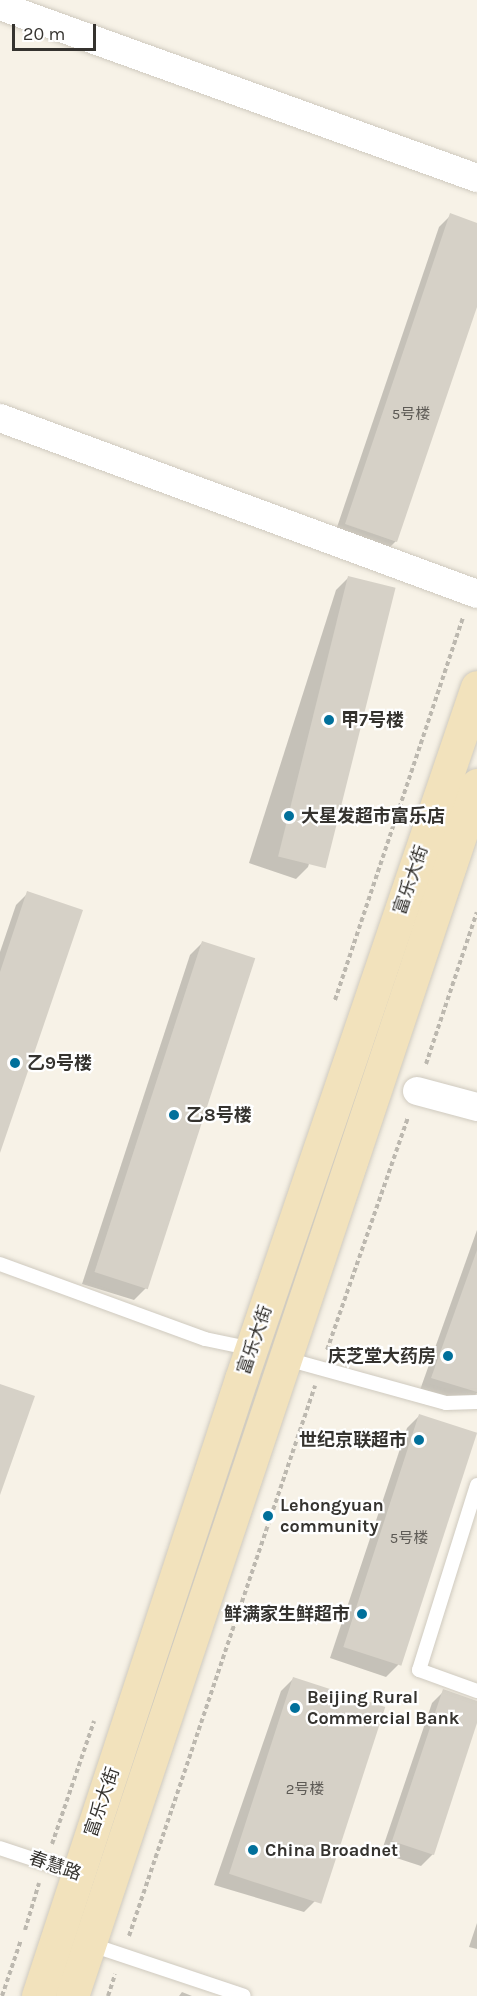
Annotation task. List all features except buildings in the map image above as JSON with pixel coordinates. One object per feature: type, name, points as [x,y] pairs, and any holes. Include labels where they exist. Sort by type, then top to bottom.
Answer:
[{"type":"main road","name":"富乐大街","points":[[38,1996],[74,1939],[268,1354],[477,687]]},
{"type":"main road","name":"富乐大街","points":[[268,1354],[477,785]]},
{"type":"main road","name":"富乐大街","points":[[72,1996],[74,1939]]},
{"type":"street","points":[[0,6],[477,178]]},
{"type":"street","points":[[0,417],[477,594]]},
{"type":"street","points":[[417,1091],[477,1107]]},
{"type":"lane","points":[[0,1264],[205,1339],[446,1403],[477,1402]]},
{"type":"lane","points":[[477,1485],[419,1670],[477,1691]]},
{"type":"lane","name":"春慧路","points":[[0,1848],[93,1879]]},
{"type":"lane","points":[[74,1939],[244,1996]]},
{"type":"path","points":[[108,1996],[477,912]]},
{"type":"place","name":"甲7号楼","points":[[329,720]]},
{"type":"place","name":"大星发超市富乐店","points":[[289,816]]},
{"type":"place","name":"乙9号楼","points":[[15,1063]]},
{"type":"place","name":"乙8号楼","points":[[174,1115]]},
{"type":"place","name":"庆芝堂大药房","points":[[448,1356]]},
{"type":"place","name":"世纪京联超市","points":[[419,1440]]},
{"type":"place","name":"Lehongyuan community","points":[[268,1516]]},
{"type":"place","name":"鲜满家生鲜超市","points":[[362,1614]]},
{"type":"place","name":"Beijing Rural Commercial Bank","points":[[295,1708]]},
{"type":"place","name":"China Broadnet","points":[[253,1850]]}]
